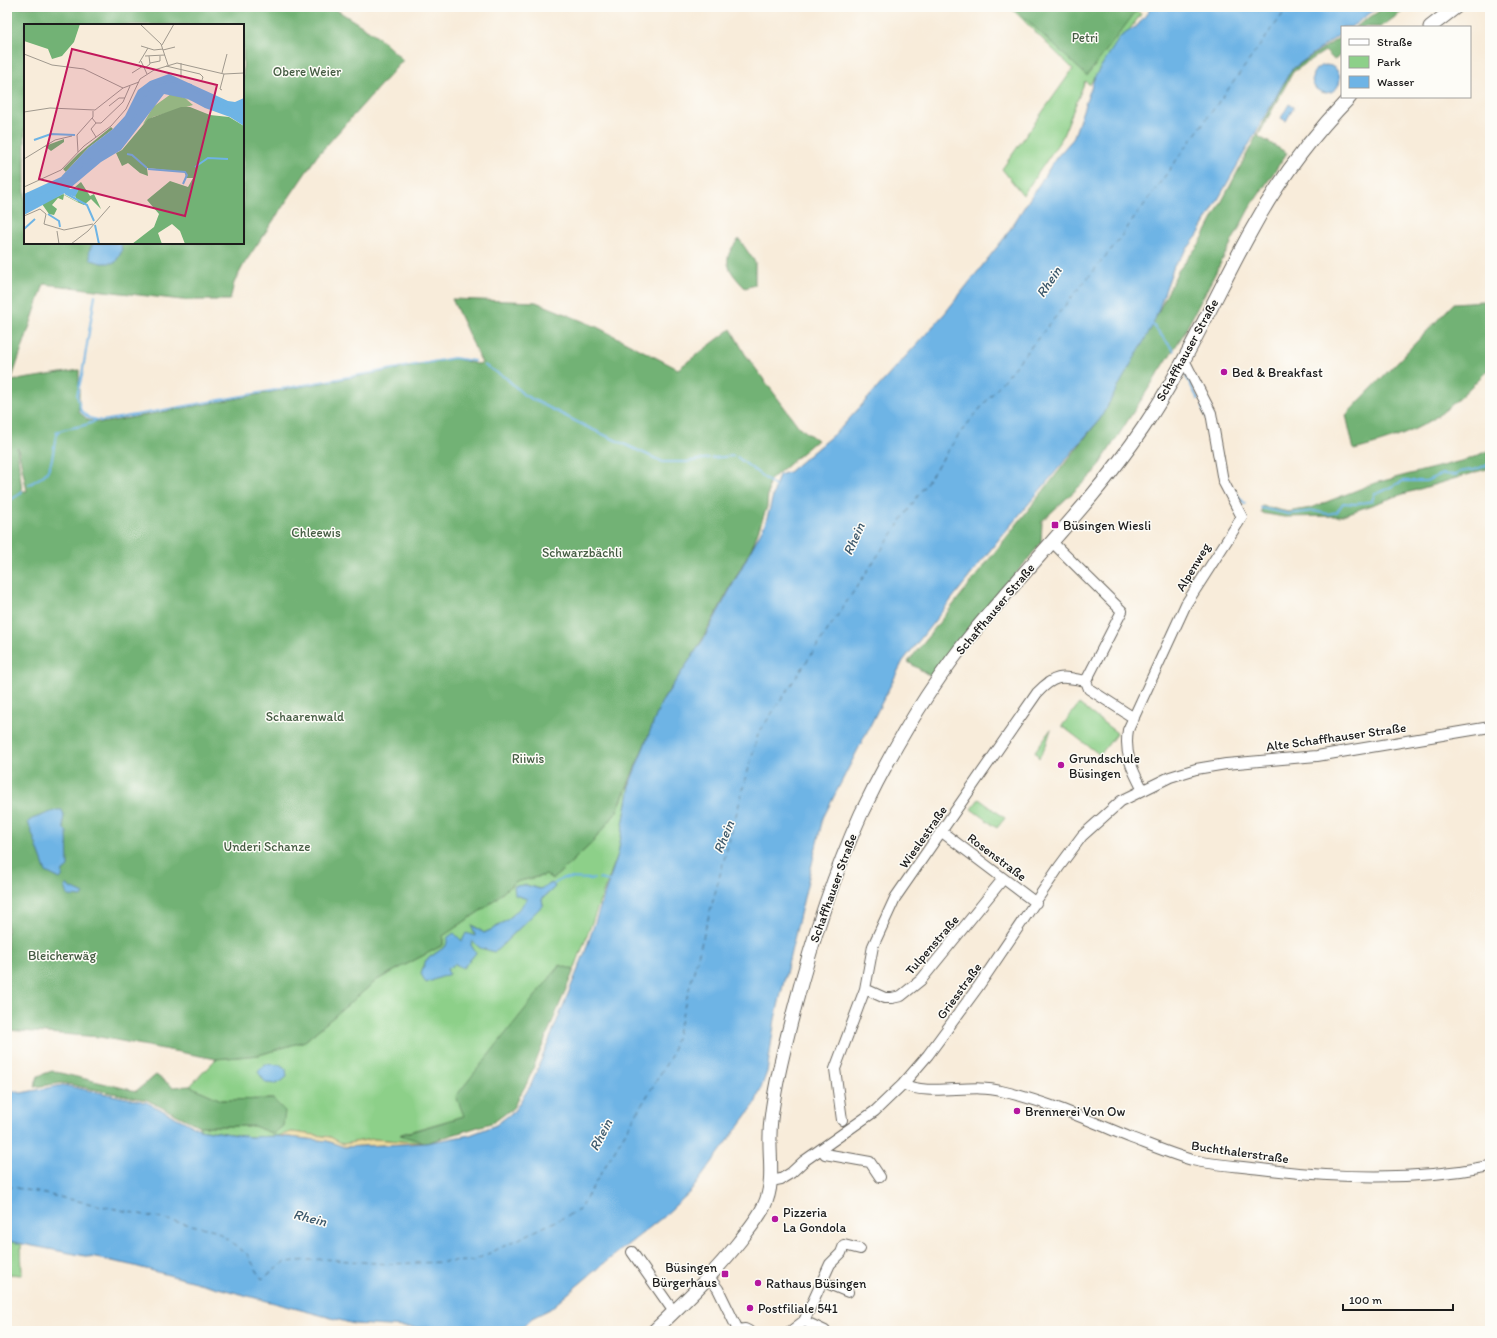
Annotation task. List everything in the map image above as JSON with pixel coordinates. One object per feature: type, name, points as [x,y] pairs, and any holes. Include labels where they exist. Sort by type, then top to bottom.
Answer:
[{"type":"main road","points":[[1431,26],[1456,7]]},
{"type":"main road","name":"Schaffhauser Straße","points":[[654,1331],[726,1259],[755,1221],[768,1198],[771,1182],[770,1121],[782,1056],[817,929],[829,893],[850,840],[891,757],[935,684],[973,632],[1052,542],[1112,470],[1143,428],[1184,360],[1252,229],[1269,200],[1311,139],[1349,98]]},
{"type":"street","name":"Alpenweg","points":[[1143,790],[1127,755],[1126,743],[1128,730],[1189,599],[1242,517],[1223,481],[1211,414],[1184,360]]},
{"type":"street","points":[[1052,542],[1122,611],[1086,681],[1089,689],[1134,718]]},
{"type":"street","name":"Wieslestraße","points":[[842,1120],[835,1069],[865,989],[873,946],[895,898],[1037,693],[1049,680],[1062,678],[1086,681]]},
{"type":"street","name":"Alte Schaffhauser Straße","points":[[1143,790],[1170,777],[1203,768],[1226,764],[1317,756],[1490,727]]},
{"type":"street","name":"Griesstraße","points":[[771,1182],[786,1177],[821,1149],[874,1111],[903,1084],[928,1055],[974,993],[1082,836],[1121,801],[1143,790]]},
{"type":"street","name":"Rosenstraße","points":[[942,832],[1003,879],[1036,902]]},
{"type":"street","name":"Tulpenstraße","points":[[865,989],[885,998],[901,996],[921,980],[1003,879]]},
{"type":"street","name":"Buchthalerstraße","points":[[903,1084],[917,1089],[986,1088],[1000,1090],[1081,1117],[1162,1150],[1192,1160],[1213,1163],[1332,1176],[1372,1177],[1449,1172],[1490,1166]]},
{"type":"street","points":[[821,1149],[825,1154],[870,1162],[880,1177]]},
{"type":"street","points":[[791,1331],[804,1321],[824,1282],[830,1264],[841,1253],[844,1245],[860,1249]]},
{"type":"street","points":[[632,1252],[674,1312]]},
{"type":"street","points":[[709,1277],[718,1289],[738,1330],[745,1329],[749,1331]]},
{"type":"street","points":[[824,1282],[848,1292]]},
{"type":"street","points":[[804,1321],[825,1331]]},
{"type":"green space","name":"Schaarenwald","points":[[7,7],[332,7],[376,35],[403,60],[317,156],[244,264],[234,283],[230,300],[182,300],[44,284],[11,381],[79,370],[79,412],[88,420],[102,423],[454,358],[477,364],[482,363],[452,299],[536,302],[597,327],[678,369],[731,329],[745,354],[799,427],[817,440],[769,481],[767,507],[753,545],[697,649],[664,698],[616,813],[591,844],[553,879],[546,875],[515,882],[486,907],[443,936],[443,945],[377,980],[305,1041],[259,1055],[216,1059],[100,1037],[7,1030]],"holes":[[[18,448],[27,491],[22,491]]]},
{"type":"green space","points":[[1010,7],[1095,7],[1100,9],[1103,7],[1131,7],[1141,14],[1089,85],[1085,81],[1062,138],[1023,195],[1002,169],[1073,69]]},
{"type":"green space","name":"Petri","points":[[1013,7],[1095,7],[1100,9],[1103,7],[1131,7],[1137,10],[1087,76]]},
{"type":"green space","points":[[1385,7],[1409,7],[1382,26],[1356,26]]},
{"type":"green space","points":[[1341,37],[1341,56],[1334,60],[1325,51],[1293,72],[1258,136],[1287,153],[1249,209],[1183,335],[1094,473],[1042,521],[1041,543],[932,677],[908,662],[1100,419],[1152,325],[1178,271],[1200,243],[1291,70]]},
{"type":"green space","points":[[739,239],[755,262],[755,285],[745,288],[730,270],[728,264],[729,253]]},
{"type":"green space","points":[[1483,301],[1490,306],[1490,368],[1458,399],[1432,420],[1398,437],[1354,450],[1346,415],[1454,303]]},
{"type":"green space","points":[[1490,450],[1490,468],[1400,495],[1340,516],[1284,517],[1261,513],[1262,506],[1288,512],[1311,508],[1375,483],[1469,459]]},
{"type":"green space","points":[[1079,704],[1117,733],[1100,755],[1062,726]]},
{"type":"green space","points":[[1051,729],[1046,745],[1039,758],[1035,751]]},
{"type":"green space","points":[[631,780],[618,854],[574,970],[559,965],[464,1116],[401,1134],[426,1143],[373,1139],[343,1144],[330,1137],[292,1132],[278,1136],[250,1137],[199,1129],[199,1126],[254,1126],[273,1134],[273,1099],[221,1100],[190,1086],[216,1059],[259,1055],[305,1041],[377,980],[443,945],[443,936],[486,907],[515,882],[547,875],[554,878],[591,844],[616,813]],"holes":[[[552,883],[555,887],[542,899],[543,905],[495,952],[472,941],[462,957],[446,969],[449,974],[435,978],[426,960],[446,946],[454,933],[462,941],[475,937],[473,925],[484,933],[503,923],[528,899],[526,885],[540,889]]]},
{"type":"green space","points":[[979,799],[1005,818],[997,828],[971,809]]},
{"type":"green space","points":[[560,965],[574,970],[527,1083],[513,1108],[494,1122],[426,1143],[400,1135],[464,1116],[456,1096]]},
{"type":"green space","points":[[52,1071],[136,1091],[156,1075],[173,1087],[190,1086],[221,1100],[273,1099],[285,1111],[283,1126],[273,1134],[254,1126],[199,1126],[147,1100],[62,1083],[34,1087],[38,1076]]},
{"type":"green space","points":[[7,1241],[21,1243],[22,1275],[7,1274]]},
{"type":"sand","points":[[292,1132],[330,1137],[343,1144],[373,1139],[426,1143],[344,1147],[327,1141],[278,1136]]},
{"type":"water","name":"Rhein","points":[[1152,7],[1379,7],[1352,26],[1341,26],[1341,34],[1291,70],[1198,235],[1174,266],[1153,325],[1100,419],[999,539],[903,661],[823,818],[775,1019],[767,1072],[755,1104],[691,1191],[663,1217],[598,1268],[550,1309],[532,1318],[521,1329],[505,1331],[475,1331],[354,1324],[127,1264],[7,1241],[7,1089],[21,1093],[63,1085],[146,1102],[199,1129],[250,1137],[278,1136],[327,1141],[344,1147],[426,1143],[470,1135],[496,1125],[514,1111],[531,1085],[585,952],[618,854],[631,780],[661,703],[703,640],[765,524],[779,475],[789,472],[840,429],[945,313],[1005,237],[1056,158],[1073,139],[1095,76],[1120,37],[1138,25]]},
{"type":"water","points":[[1326,65],[1332,66],[1336,69],[1339,73],[1339,85],[1336,89],[1332,92],[1326,93],[1320,92],[1316,89],[1313,85],[1312,79],[1313,73],[1316,69],[1320,66]]},
{"type":"water","points":[[1289,104],[1294,107],[1286,121],[1281,118]]},
{"type":"water","points":[[92,244],[121,244],[122,251],[115,263],[101,263],[91,260],[89,251]]},
{"type":"water","points":[[57,810],[62,810],[64,815],[64,829],[67,832],[68,867],[63,871],[60,879],[46,872],[28,822],[32,819]]},
{"type":"water","points":[[552,883],[555,887],[542,899],[543,905],[495,952],[480,948],[472,941],[471,945],[476,953],[463,968],[455,964],[447,969],[449,974],[426,983],[421,974],[426,960],[446,946],[448,937],[454,933],[462,941],[466,933],[475,936],[472,925],[484,933],[497,927],[508,919],[527,899],[515,895],[514,886],[526,885],[540,889]]},
{"type":"water","points":[[67,884],[69,887],[84,894],[82,897],[68,896],[65,886]]},
{"type":"water","points":[[265,1064],[281,1065],[286,1069],[287,1077],[276,1084],[266,1083],[258,1072]]},
{"type":"waterway","points":[[95,295],[82,375],[77,395],[81,411],[89,418],[102,421],[454,358],[474,361]]},
{"type":"waterway","points":[[1153,325],[1174,351]]},
{"type":"waterway","points":[[484,365],[506,378],[524,395],[587,427],[663,462],[687,462],[709,458]]},
{"type":"waterway","points":[[1184,372],[1198,399]]},
{"type":"waterway","points":[[1202,407],[1208,421]]},
{"type":"waterway","points":[[29,485],[48,470],[52,460],[57,432],[92,423],[96,420]]},
{"type":"waterway","points":[[712,458],[734,456]]},
{"type":"waterway","points":[[737,457],[775,486]]},
{"type":"waterway","points":[[1261,508],[1289,514],[1314,511],[1328,514],[1337,512],[1343,503],[1356,504],[1372,501],[1375,493],[1381,492],[1403,481],[1426,481],[1442,474],[1456,475],[1461,471],[1474,470],[1490,464]]},
{"type":"waterway","points":[[1233,490],[1245,504]]},
{"type":"waterway","name":"Schwarzbächli","points":[[7,502],[20,494],[22,491]]},
{"type":"waterway","points":[[554,884],[563,878],[594,879]]},
{"type":"waterway","points":[[599,879],[609,881]]},
{"type":"ferry route","points":[[7,1186],[215,1230],[247,1254],[262,1279],[285,1262],[323,1259],[388,1264],[473,1261],[579,1210],[671,1056],[758,734],[960,433],[1114,246],[1288,7]]},
{"type":"place","name":"Bed & Breakfast","points":[[1224,372]]},
{"type":"place","name":"Büsingen Wiesli","points":[[1055,525]]},
{"type":"place","name":"Grundschule Büsingen","points":[[1061,765]]},
{"type":"place","name":"Brennerei Von Ow","points":[[1017,1111]]},
{"type":"place","name":"Pizzeria La Gondola","points":[[775,1219]]},
{"type":"place","name":"Büsingen Bürgerhaus","points":[[725,1274]]},
{"type":"place","name":"Rathaus Büsingen","points":[[758,1283]]},
{"type":"place","name":"Postfiliale 541","points":[[750,1308]]},
{"type":"park label","name":"Obere Weier","points":[[307,71]]},
{"type":"park label","name":"Chleewis","points":[[316,532]]},
{"type":"park label","name":"Riiwis","points":[[528,758]]},
{"type":"park label","name":"Underi Schanze","points":[[267,846]]},
{"type":"park label","name":"Bleicherwäg","points":[[62,955]]}]
